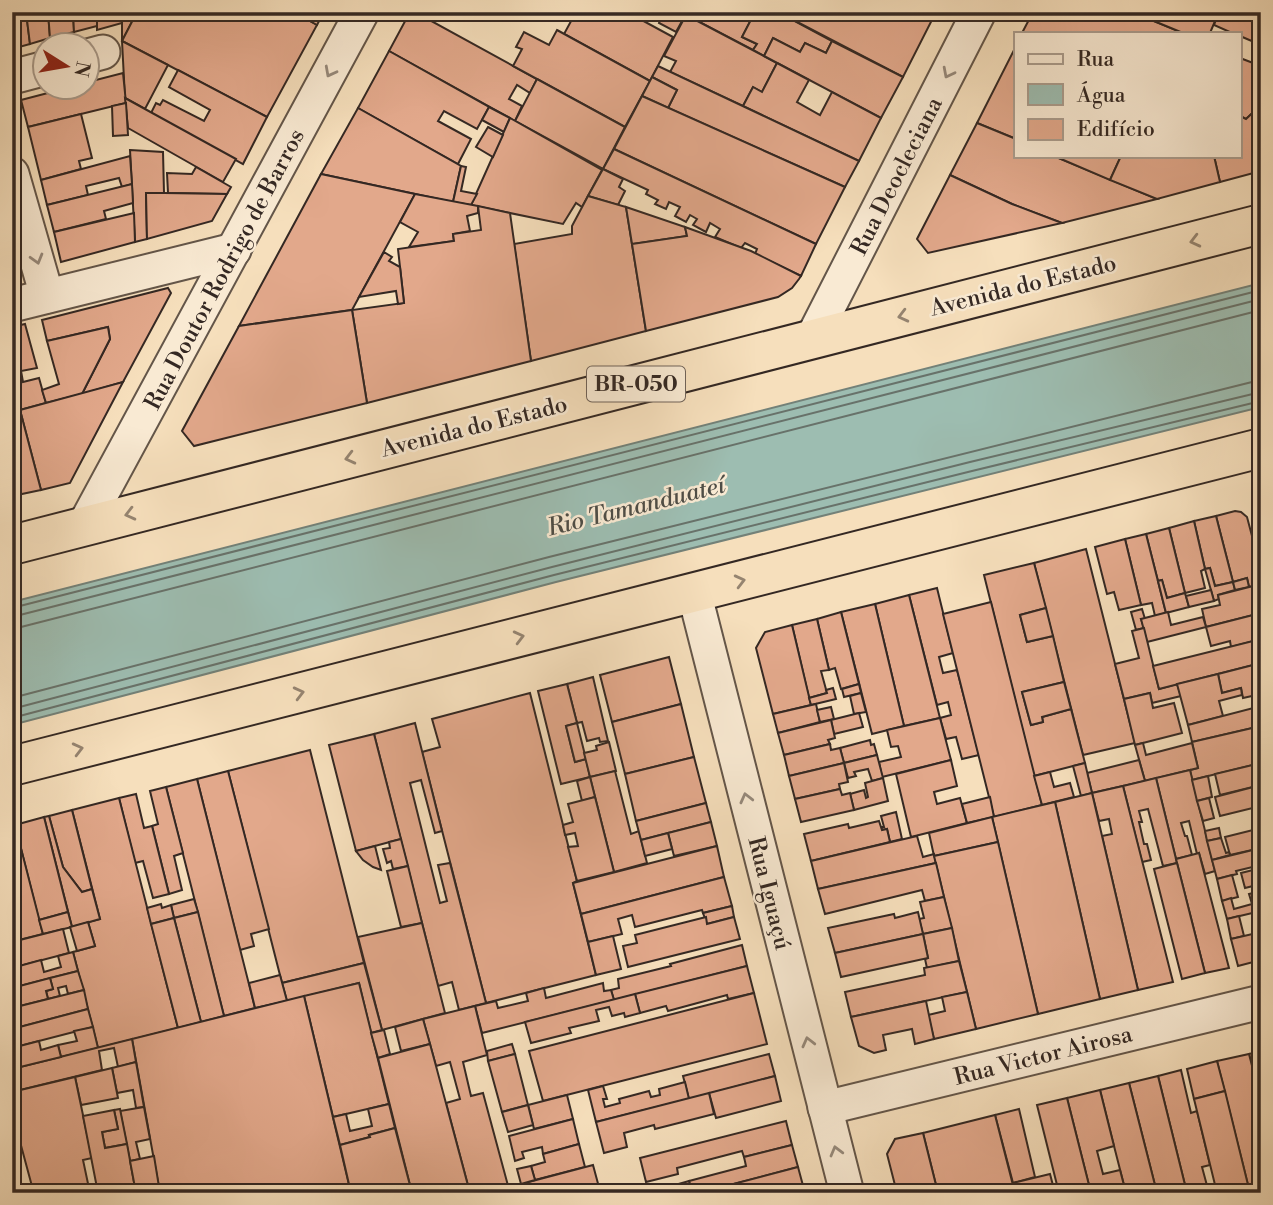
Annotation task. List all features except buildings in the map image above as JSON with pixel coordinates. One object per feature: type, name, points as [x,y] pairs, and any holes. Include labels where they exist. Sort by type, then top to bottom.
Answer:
[{"type":"highway","name":"Avenida do Estado","points":[[12,545],[1261,224]]},
{"type":"highway","points":[[12,766],[1261,448]]},
{"type":"street","name":"Rua Doutor Rodrigo de Barros","points":[[84,526],[362,12]]},
{"type":"street","name":"Rua Deocleciana","points":[[812,339],[979,12]]},
{"type":"street","points":[[12,77],[32,72]]},
{"type":"street","points":[[12,174],[47,296]]},
{"type":"street","points":[[12,305],[234,250]]},
{"type":"street","name":"Rua Iguaçú","points":[[694,592],[847,1193]]},
{"type":"street","name":"Rua Victor Airosa","points":[[825,1108],[1261,1002]]},
{"type":"water","name":"Rio Tamanduateí","points":[[1261,283],[1261,407],[556,582],[12,725],[12,602]]}]
